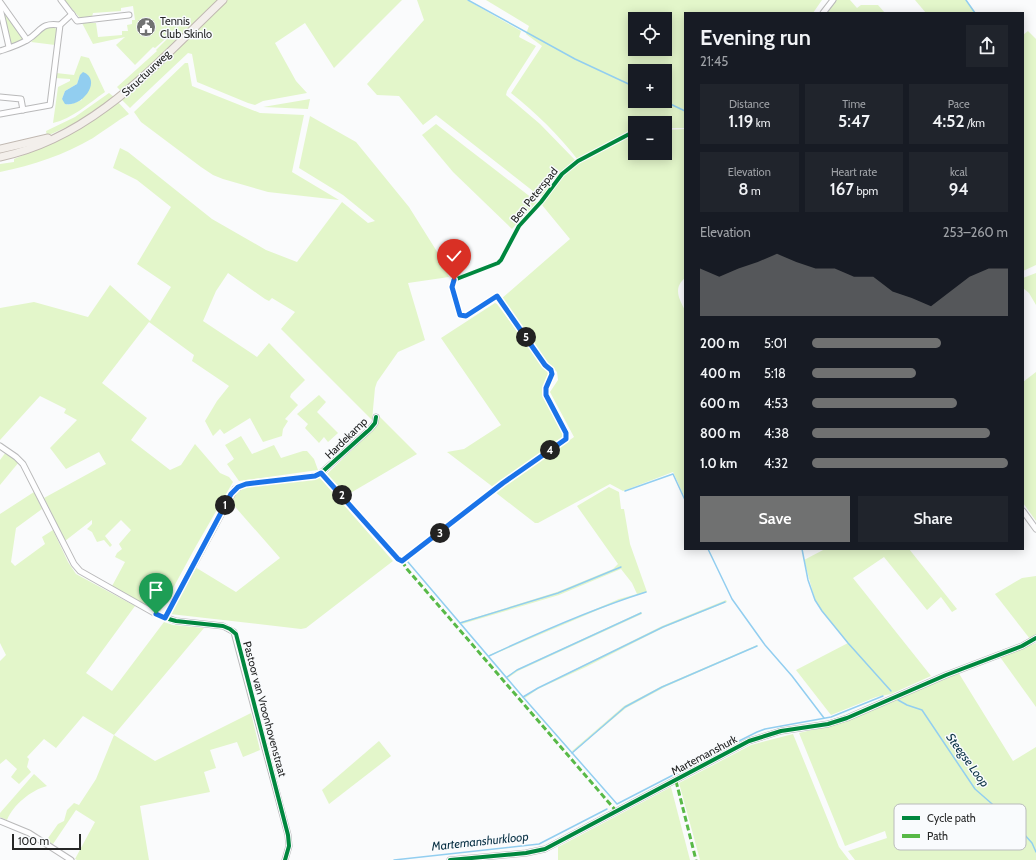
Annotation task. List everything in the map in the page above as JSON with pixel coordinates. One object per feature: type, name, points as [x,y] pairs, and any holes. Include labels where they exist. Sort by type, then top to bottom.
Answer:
[{"type":"main road","name":"Structuurweg","points":[[0,157],[35,148],[69,132],[107,107],[137,82],[223,0]]},
{"type":"main road","name":"Structuurweg","points":[[0,149],[52,136],[81,124]]},
{"type":"street","points":[[61,0],[77,21],[130,15]]},
{"type":"street","points":[[824,12],[833,0]]},
{"type":"street","points":[[0,2],[27,40]]},
{"type":"street","points":[[0,8],[9,48]]},
{"type":"street","points":[[0,114],[50,105],[60,25],[72,14]]},
{"type":"street","points":[[0,51],[27,40],[43,26],[52,24],[60,25]]},
{"type":"street","points":[[0,97],[21,99],[23,110]]},
{"type":"street","name":"Hardekamp","points":[[165,618],[235,489],[246,484],[315,476],[321,473],[370,429],[375,423],[376,416]]},
{"type":"street","name":"Pastoor van Vroonhovenstraat","points":[[0,446],[23,464],[77,568],[165,618],[176,621],[223,626],[236,634],[288,835],[289,846],[285,860]]},
{"type":"street","points":[[1024,512],[1036,529]]},
{"type":"street","name":"Martemanshurk","points":[[450,860],[526,853],[545,849],[749,742],[781,731],[828,724],[847,718],[946,675],[1019,647],[1036,638]]},
{"type":"street","points":[[0,821],[29,833],[71,860]]},
{"type":"green space","points":[[64,0],[219,0],[122,92],[117,87],[157,51],[156,50],[180,26],[155,48],[153,47],[135,65],[116,45],[125,37],[93,44],[82,23],[96,23],[98,37],[122,35],[122,31],[128,31],[127,25],[132,24],[132,20],[135,20],[133,6],[121,8],[121,11],[93,13],[92,17],[80,18]]},
{"type":"green space","points":[[227,0],[402,0],[334,68],[305,23],[275,43],[296,81],[307,93],[263,101],[255,105],[248,103],[197,82],[192,54],[188,53],[130,108],[122,100]]},
{"type":"green space","points":[[417,0],[467,0],[521,31],[519,37],[536,46],[507,91],[506,95],[540,124],[576,161],[552,181],[543,196],[538,195],[436,115],[423,125],[399,96],[377,95],[367,84],[424,20]]},
{"type":"green space","points":[[486,0],[822,0],[814,12],[684,12],[684,128],[672,128],[672,116],[628,116],[628,134],[578,160],[563,141],[546,124],[511,93],[542,46],[526,34],[529,26]]},
{"type":"green space","points":[[836,0],[850,0],[857,8],[861,5],[878,5],[884,12],[828,12]]},
{"type":"green space","points":[[915,0],[966,0],[975,12],[925,12]]},
{"type":"green space","points":[[2,8],[6,16],[23,36],[23,39],[16,43],[10,43]]},
{"type":"green space","points":[[54,27],[57,30],[55,45],[31,42],[44,29]]},
{"type":"green space","points":[[1028,31],[1036,39],[1036,265],[1024,271],[1024,34]]},
{"type":"green space","points":[[81,56],[89,58],[105,92],[74,114],[53,123],[58,87],[70,81],[70,79],[55,78],[56,73],[74,75]],"holes":[[[79,78],[82,100],[68,105],[62,99],[65,91],[77,84]]]},
{"type":"green space","points":[[185,63],[188,63],[192,86],[260,113],[304,115],[292,172],[339,200],[268,192],[223,179],[213,175],[201,167],[141,122],[134,112]]},
{"type":"green space","points":[[109,93],[114,97],[82,120],[47,136],[46,131],[75,117]]},
{"type":"green space","points":[[310,99],[308,109],[263,107]]},
{"type":"green space","points":[[118,102],[129,114],[93,138],[71,150],[48,159],[0,172],[0,164],[14,162],[14,159],[68,134]]},
{"type":"green space","points":[[310,116],[356,142],[409,207],[436,250],[449,277],[408,283],[425,340],[398,352],[377,382],[375,388],[372,420],[281,329],[295,312],[272,298],[269,301],[265,299],[228,273],[216,291],[203,321],[257,357],[269,343],[305,380],[291,394],[290,397],[298,405],[285,419],[288,421],[283,429],[282,436],[263,442],[250,418],[224,434],[220,429],[213,436],[205,421],[217,401],[229,386],[192,361],[194,355],[149,322],[102,383],[147,418],[131,440],[170,470],[181,465],[195,444],[220,473],[229,477],[233,482],[160,612],[111,588],[125,562],[115,557],[122,549],[119,544],[131,530],[121,520],[105,536],[112,545],[110,547],[104,540],[97,542],[92,532],[87,529],[92,524],[92,520],[65,541],[44,498],[106,464],[99,452],[66,469],[50,448],[77,420],[64,413],[66,409],[40,396],[0,440],[0,308],[34,302],[88,317],[110,285],[150,321],[171,287],[137,264],[171,207],[137,180],[113,168],[120,148],[128,152],[212,219],[266,250],[297,262],[342,202],[368,223],[375,221],[343,195],[299,168]]},
{"type":"green space","points":[[436,124],[537,202],[512,229],[453,172],[422,135]]},
{"type":"green space","points":[[684,129],[684,279],[679,286],[678,294],[684,308],[684,496],[673,472],[623,491],[610,484],[538,523],[535,523],[495,492],[574,437],[550,392],[558,380],[557,372],[548,364],[501,299],[570,239],[542,205],[558,180],[570,168],[601,149],[628,136],[628,160],[672,160],[672,130]]},
{"type":"green space","points":[[1036,273],[1036,305],[1029,293],[1024,289],[1024,278]]},
{"type":"green space","points":[[495,303],[549,374],[542,393],[563,437],[493,487],[447,452],[464,449],[501,425],[441,338]]},
{"type":"green space","points":[[1036,372],[1036,521],[1024,504],[1024,381]]},
{"type":"green space","points":[[319,395],[326,402],[317,412],[338,433],[328,442],[324,437],[319,443],[305,428],[308,424],[297,414]]},
{"type":"green space","points":[[378,415],[417,454],[347,495],[327,474],[377,426],[379,421]]},
{"type":"green space","points":[[241,436],[252,454],[274,445],[281,458],[307,451],[314,459],[318,470],[239,481],[227,464],[234,459],[225,445]]},
{"type":"green space","points":[[6,452],[19,462],[0,485],[0,460]]},
{"type":"green space","points":[[320,478],[393,561],[306,628],[301,629],[170,614],[195,567],[236,592],[280,558],[230,501],[238,488]]},
{"type":"green space","points":[[609,487],[619,492],[621,509],[624,509],[630,544],[647,592],[619,601],[490,656],[489,655],[619,599],[637,594],[632,583],[621,569],[559,595],[462,624],[461,622],[557,592],[613,569],[618,564],[577,506]]},
{"type":"green space","points":[[34,492],[42,509],[16,528],[11,562],[15,566],[45,544],[42,537],[53,530],[68,562],[76,574],[135,606],[86,673],[112,691],[164,622],[173,625],[204,628],[114,735],[83,716],[56,748],[44,739],[27,757],[29,759],[27,767],[31,772],[19,784],[11,777],[17,769],[6,759],[0,764],[0,661],[6,655],[0,643],[0,514]]},
{"type":"green space","points":[[823,550],[910,550],[957,609],[952,612],[941,597],[927,610],[884,557],[853,578],[931,676],[891,694],[876,697],[831,715],[796,670],[848,643],[815,600],[804,560]]},
{"type":"green space","points":[[1036,576],[1036,635],[1030,639],[995,594],[1022,578]]},
{"type":"green space","points":[[726,600],[727,602],[663,628],[586,667],[538,689],[525,698],[524,696],[662,626]]},
{"type":"green space","points":[[641,612],[642,614],[518,671],[508,678],[507,677],[516,670]]},
{"type":"green space","points":[[1036,643],[1036,707],[1000,657]]},
{"type":"green space","points":[[757,645],[758,646],[665,687],[626,708],[573,752],[572,751],[624,706],[662,686]]},
{"type":"green space","points":[[958,672],[1013,761],[1036,747],[1036,860],[855,860],[848,851],[887,838],[885,831],[845,846],[799,733],[845,722]]},
{"type":"green space","points":[[251,713],[260,750],[243,757],[237,742],[210,750],[216,768],[204,772],[210,792],[140,806],[149,860],[77,860],[75,859],[95,822],[76,810],[53,844],[46,841],[58,824],[64,821],[67,810],[74,803],[79,805],[96,779],[114,735],[155,761]]},
{"type":"green space","points":[[793,734],[839,847],[849,860],[700,860],[679,783],[751,745]]},
{"type":"green space","points":[[379,741],[391,756],[329,804],[322,790]]},
{"type":"green space","points":[[34,774],[47,786],[35,791],[23,799],[10,814],[7,820],[0,817],[0,813]]},
{"type":"green space","points":[[671,787],[690,860],[558,860],[558,847]]},
{"type":"water","points":[[83,72],[89,76],[91,87],[78,102],[65,104],[62,99],[65,91],[77,84],[80,75]]},
{"type":"waterway","points":[[468,0],[575,59],[628,84]]},
{"type":"waterway","name":"Steegse Loop","points":[[966,0],[974,12]]},
{"type":"waterway","points":[[672,105],[684,111]]},
{"type":"waterway","points":[[625,491],[673,474],[684,498]]},
{"type":"waterway","points":[[708,550],[732,599],[765,645],[792,676],[824,718]]},
{"type":"waterway","name":"Steegse Loop","points":[[802,550],[808,580],[815,600],[848,643],[891,691]]},
{"type":"waterway","points":[[408,562],[523,697],[617,804],[677,773]]},
{"type":"waterway","points":[[460,623],[558,593],[621,567]]},
{"type":"waterway","points":[[489,656],[566,621],[646,592]]},
{"type":"waterway","points":[[523,697],[538,688],[663,627],[725,602]]},
{"type":"waterway","points":[[507,677],[517,670],[641,613]]},
{"type":"waterway","points":[[572,753],[625,707],[662,687],[757,646]]},
{"type":"waterway","name":"Martemanshurkloop","points":[[683,769],[765,729],[831,717],[883,696]]},
{"type":"waterway","name":"Steegse Loop","points":[[898,700],[922,710],[975,789],[992,804]]},
{"type":"waterway","name":"Martemanshurkloop","points":[[394,860],[539,844],[607,809]]},
{"type":"waterway","name":"Steegse Loop","points":[[1026,836],[1032,843],[1036,852]]},
{"type":"marked path","points":[[402,561],[407,569],[617,812]]},
{"type":"marked path","points":[[676,781],[696,860]]},
{"type":"cycle path","name":"Ben Peterspad","points":[[321,473],[398,559],[402,561],[503,483],[565,439],[567,433],[546,395],[546,388],[552,373],[551,370],[545,365],[497,297],[466,316],[462,316],[459,313],[452,284],[454,280],[498,263],[519,226],[541,202],[562,174],[578,161],[628,135]]},
{"type":"cycle path","points":[[285,860],[289,846],[288,835],[236,634],[223,626],[176,621],[165,618],[235,489],[246,484],[315,476],[321,473],[370,429],[375,423],[376,417]]},
{"type":"cycle path","points":[[450,860],[526,853],[545,849],[749,741],[781,731],[828,724],[847,718],[946,675],[1022,646],[1036,638]]},
{"type":"place","name":"Tennis Club Skinlo","points":[[146,27]]},
{"type":"route","points":[[156,614],[165,618],[231,494],[238,487],[246,484],[315,476],[321,473],[398,559],[402,561],[421,548],[503,483],[566,439],[566,433],[546,395],[545,390],[552,375],[552,371],[545,365],[497,296],[466,316],[464,317],[460,315],[452,287],[454,280]]}]
